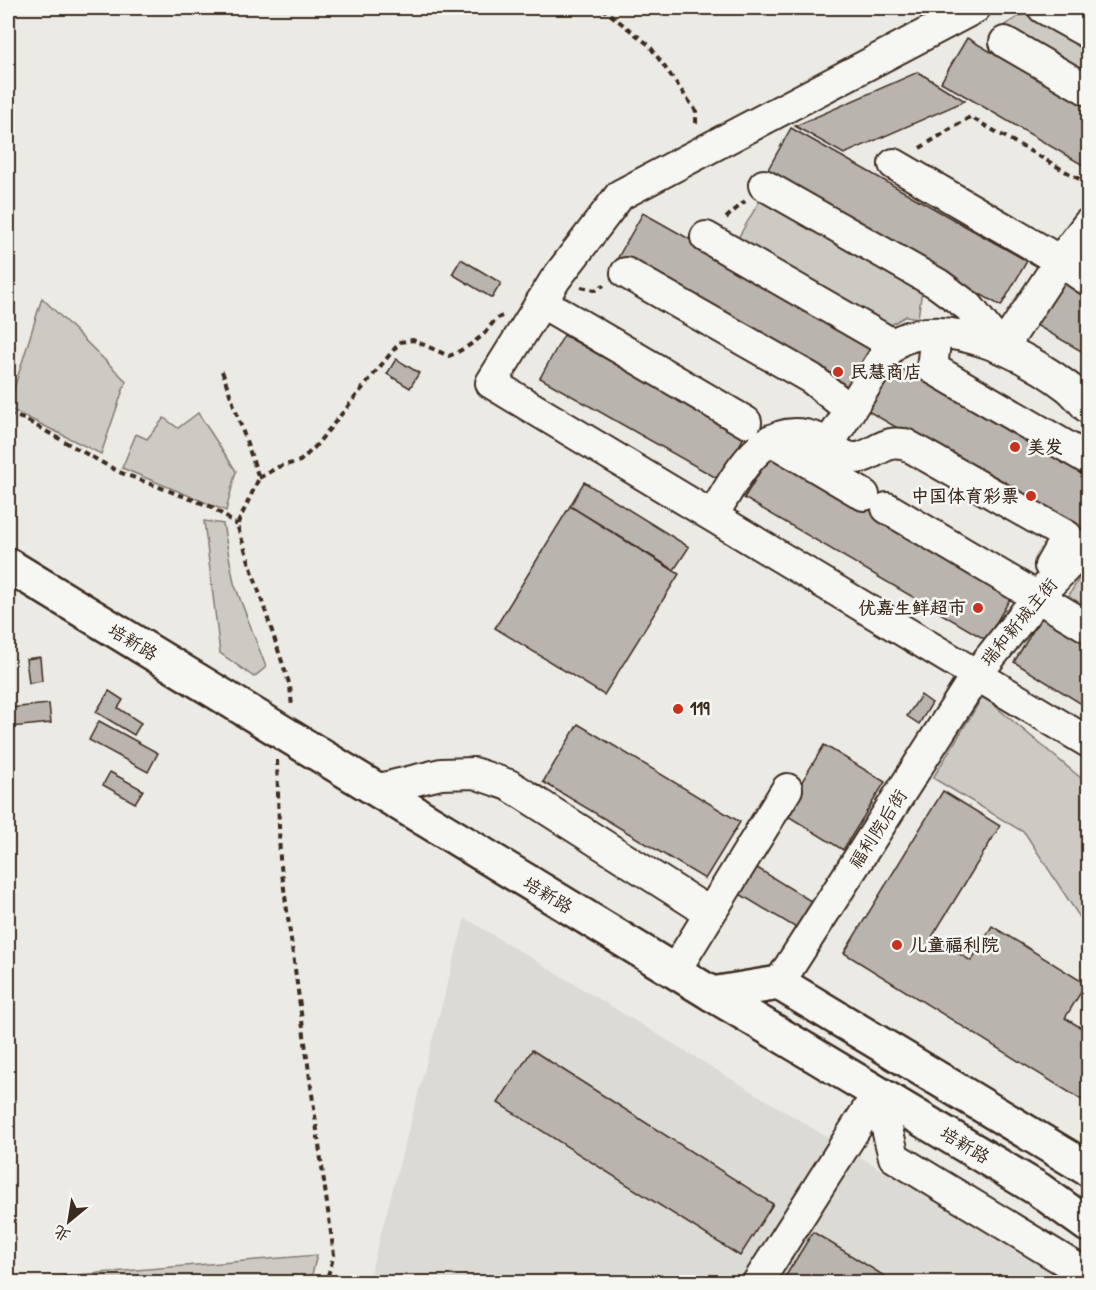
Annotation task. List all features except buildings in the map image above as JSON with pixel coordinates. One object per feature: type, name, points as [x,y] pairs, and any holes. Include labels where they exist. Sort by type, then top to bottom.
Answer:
[{"type":"main road","name":"培新路","points":[[8,565],[674,972],[1038,1189],[1089,1225]]},
{"type":"main road","points":[[712,994],[779,983],[1089,1169]]},
{"type":"street","points":[[975,8],[620,195],[548,291],[491,383],[1089,742]]},
{"type":"street","points":[[1043,8],[1089,33]]},
{"type":"street","points":[[1005,42],[1089,90]]},
{"type":"street","points":[[894,164],[1064,256],[1076,272],[1089,280]]},
{"type":"street","points":[[764,185],[938,284],[969,306],[1002,349]]},
{"type":"street","points":[[1002,349],[1064,256],[1089,224]]},
{"type":"street","points":[[706,237],[894,345]]},
{"type":"street","points":[[626,273],[812,379],[850,410]]},
{"type":"street","points":[[548,291],[746,422]]},
{"type":"street","points":[[828,445],[887,352],[899,340],[923,333],[962,334],[1015,353],[1069,388],[1088,404]]},
{"type":"street","points":[[936,334],[932,368],[1089,459]]},
{"type":"street","points":[[713,515],[750,456],[771,440],[789,433],[816,438],[849,457],[865,457],[889,444],[905,444],[1067,536],[1050,566],[1058,575]]},
{"type":"street","points":[[771,440],[1089,627]]},
{"type":"street","name":"瑞和新城主街","points":[[976,675],[1038,597],[1088,546]]},
{"type":"street","name":"福利院后街","points":[[779,983],[976,675]]},
{"type":"street","points":[[375,790],[441,774],[474,773],[509,785],[710,913]]},
{"type":"street","points":[[674,972],[787,789]]},
{"type":"street","points":[[878,1093],[894,1156],[1089,1275]]},
{"type":"street","points":[[758,1282],[878,1093]]},
{"type":"path","points":[[602,8],[649,45],[670,74],[696,111],[696,123],[690,131]]},
{"type":"path","points":[[894,164],[970,117],[1089,184]]},
{"type":"path","points":[[706,237],[764,185]]},
{"type":"path","points":[[548,291],[595,290],[620,274],[626,273]]},
{"type":"path","points":[[237,525],[259,478],[278,467],[300,461],[314,448],[400,342],[413,340],[449,356],[461,351],[483,334],[498,317],[507,314]]},
{"type":"path","points":[[222,371],[259,478]]},
{"type":"path","points":[[8,414],[24,419],[118,472],[212,507],[237,525],[290,686],[285,735],[280,859],[334,1255],[326,1282]]},
{"type":"shaded area","points":[[1031,9],[1088,42],[1088,74],[1003,26]]},
{"type":"shaded area","points":[[760,200],[922,290],[918,318],[906,316],[882,330],[733,247]]},
{"type":"shaded area","points":[[42,298],[126,381],[101,454],[8,408]]},
{"type":"shaded area","points":[[198,413],[236,471],[226,511],[122,468],[136,434],[147,439],[164,418],[178,428]]},
{"type":"shaded area","points":[[204,521],[223,524],[234,583],[266,667],[254,677],[220,653]]},
{"type":"shaded area","points":[[1088,563],[1088,616],[1065,602]]},
{"type":"shaded area","points":[[983,696],[1088,784],[1088,930],[1025,833],[933,778]]},
{"type":"shaded area","points":[[465,918],[1067,1282],[368,1282]]},
{"type":"shaded area","points":[[317,1255],[310,1282],[75,1282],[63,1276]]},
{"type":"place","name":"民慧商店","points":[[838,372]]},
{"type":"place","name":"美发","points":[[1015,447]]},
{"type":"place","name":"中国体育彩票","points":[[1031,496]]},
{"type":"place","name":"优嘉生鲜超市","points":[[978,608]]},
{"type":"place","name":"119","points":[[678,709]]},
{"type":"place","name":"儿童福利院","points":[[897,945]]}]
